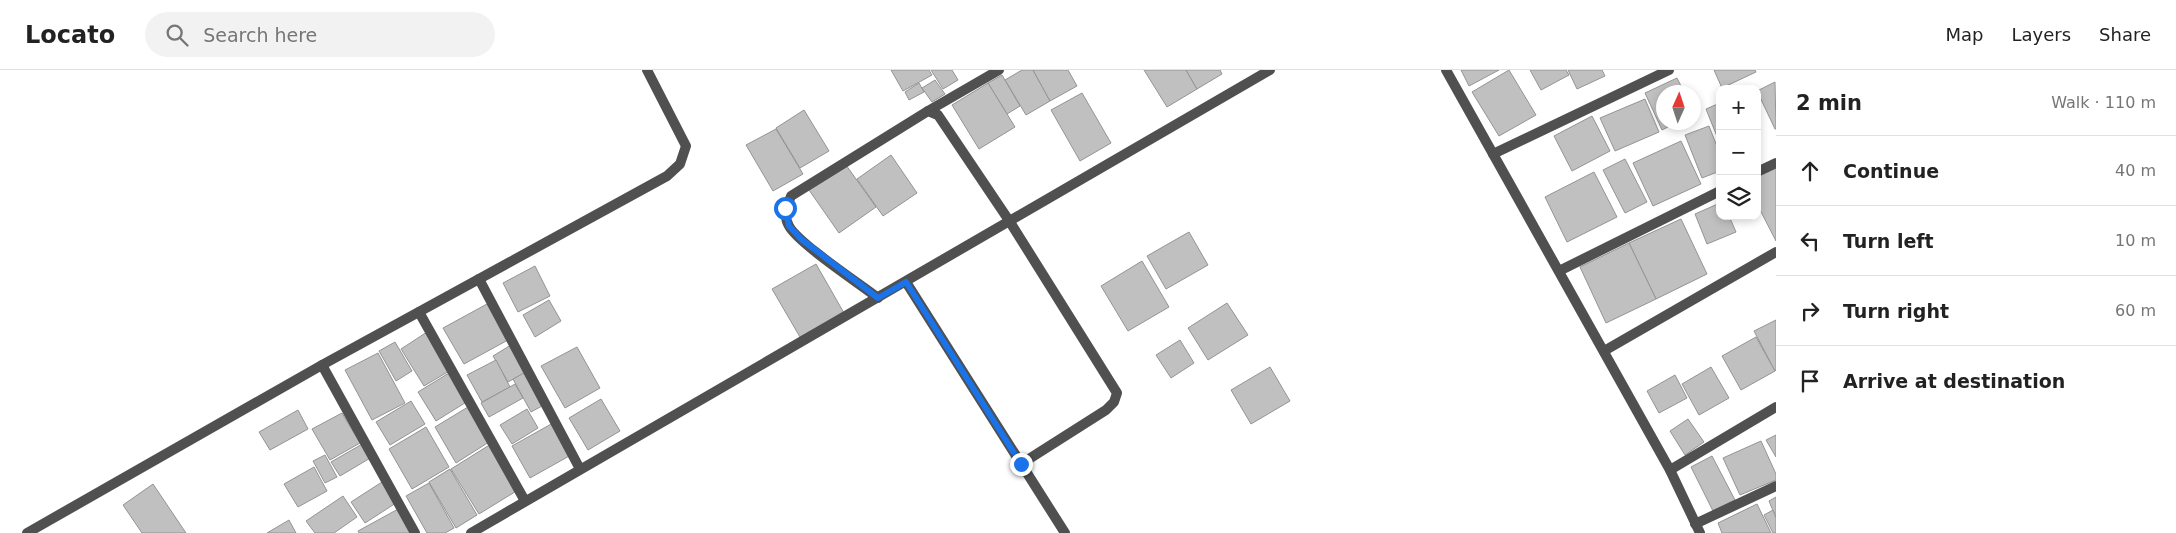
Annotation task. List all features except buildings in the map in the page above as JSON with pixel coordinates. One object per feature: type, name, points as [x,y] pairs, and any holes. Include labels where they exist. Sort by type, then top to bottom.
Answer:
[{"type":"street","points":[[27,533],[322,365],[668,176],[680,164],[686,146],[647,70]]},
{"type":"street","points":[[878,298],[801,239],[789,226],[785,208],[791,196],[928,111],[999,70]]},
{"type":"street","points":[[471,533],[1270,70]]},
{"type":"street","points":[[1446,70],[1670,470],[1698,529],[1776,486]]},
{"type":"street","points":[[1493,154],[1669,70]]},
{"type":"street","points":[[928,111],[938,114],[1010,222],[1117,393],[1114,402],[1106,410],[1021,464]]},
{"type":"street","points":[[1761,170],[1776,163]]},
{"type":"street","points":[[1559,271],[1716,193]]},
{"type":"street","points":[[1604,351],[1776,252]]},
{"type":"street","points":[[479,280],[580,469]]},
{"type":"street","points":[[906,282],[1065,533]]},
{"type":"street","points":[[419,312],[525,501]]},
{"type":"street","points":[[322,365],[415,533]]},
{"type":"street","points":[[1670,470],[1776,407]]},
{"type":"route","points":[[785,208],[789,226],[801,239],[878,298],[906,282],[1021,464]]}]
